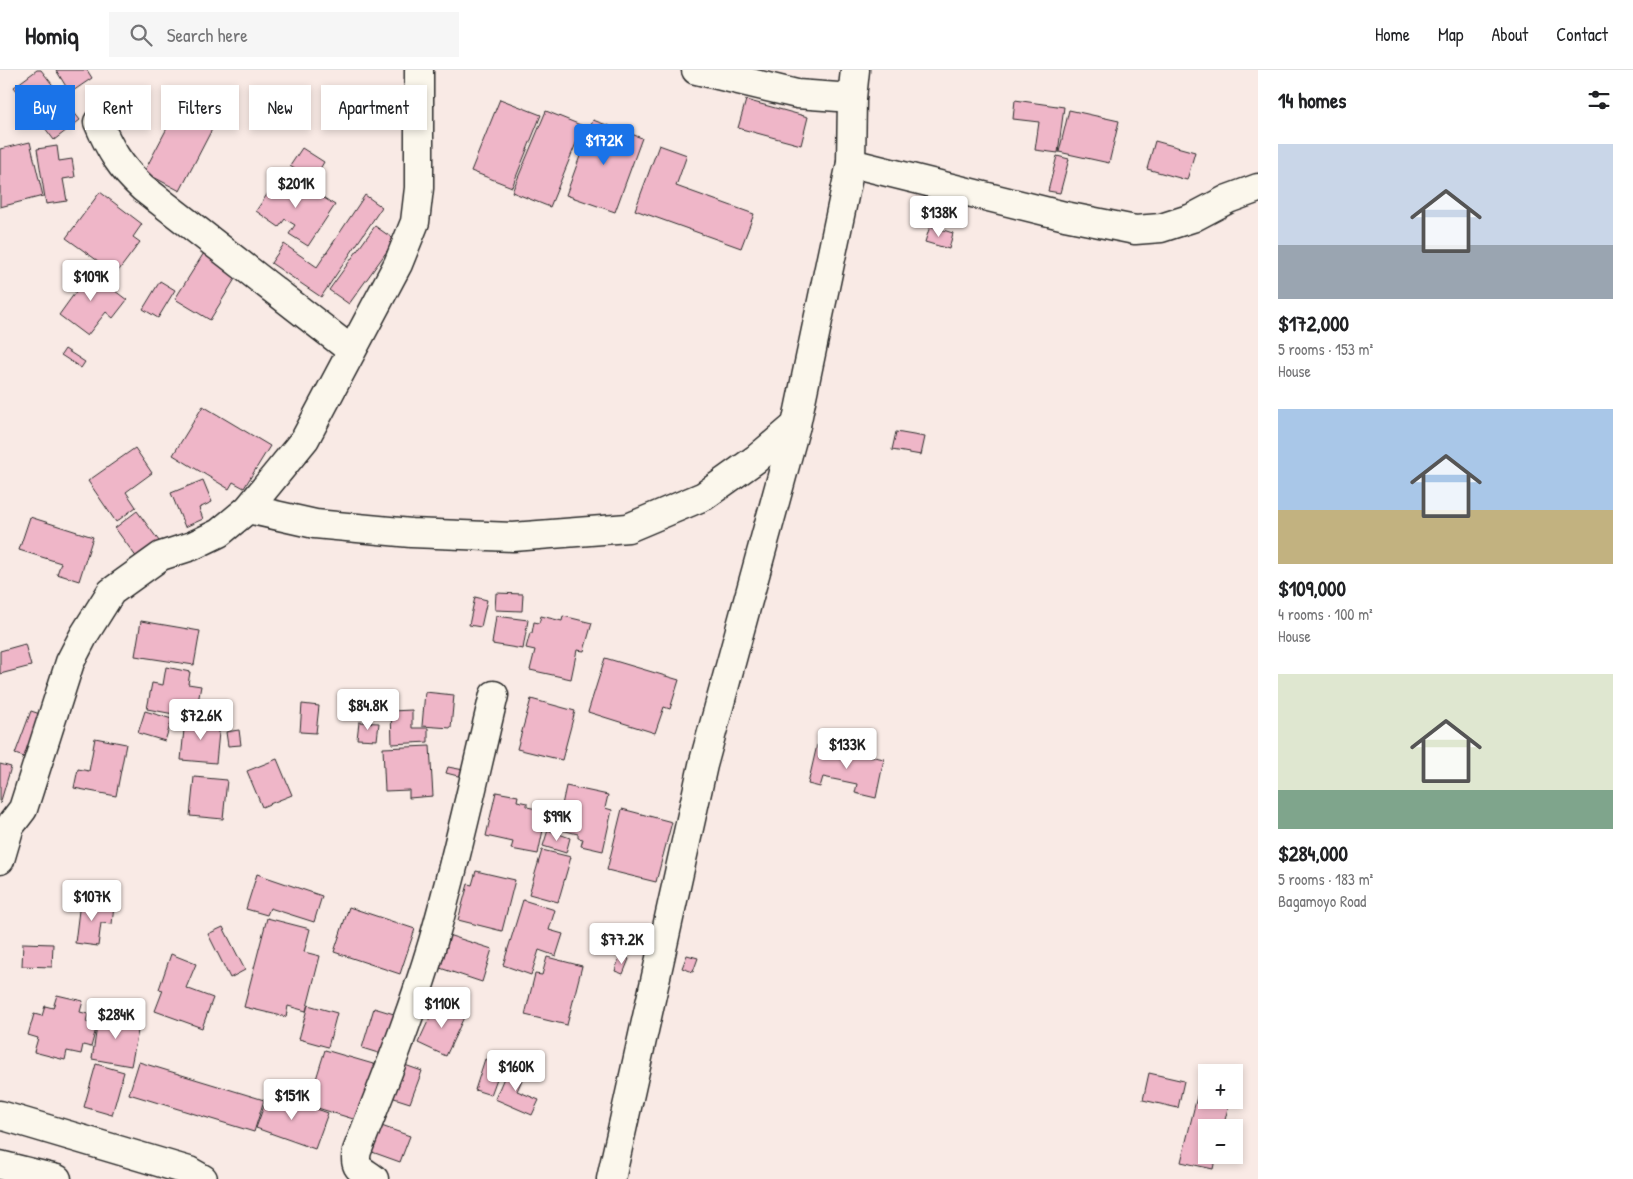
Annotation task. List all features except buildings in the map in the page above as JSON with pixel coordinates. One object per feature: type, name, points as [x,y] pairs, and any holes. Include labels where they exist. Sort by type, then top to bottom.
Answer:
[{"type":"main road","points":[[0,860],[10,826],[23,809],[70,662],[84,635],[111,592],[161,556],[192,546],[219,532],[248,509],[305,439],[398,264],[415,222],[419,188],[419,70]]},
{"type":"main road","points":[[696,70],[797,94],[852,98]]},
{"type":"main road","points":[[610,1179],[703,765],[796,425],[851,163],[852,98],[855,70]]},
{"type":"main road","points":[[101,130],[108,147],[137,183],[351,350]]},
{"type":"main road","points":[[851,163],[1065,216],[1135,230],[1161,228],[1258,188]]},
{"type":"main road","points":[[248,509],[315,524],[411,532],[513,537],[628,528],[704,496],[756,459],[796,425]]},
{"type":"main road","points":[[374,1179],[358,1167],[354,1160],[392,1062],[432,946],[494,695]]},
{"type":"main road","points":[[0,1115],[189,1171],[203,1179]]},
{"type":"main road","points":[[0,1165],[26,1176],[57,1179]]}]
